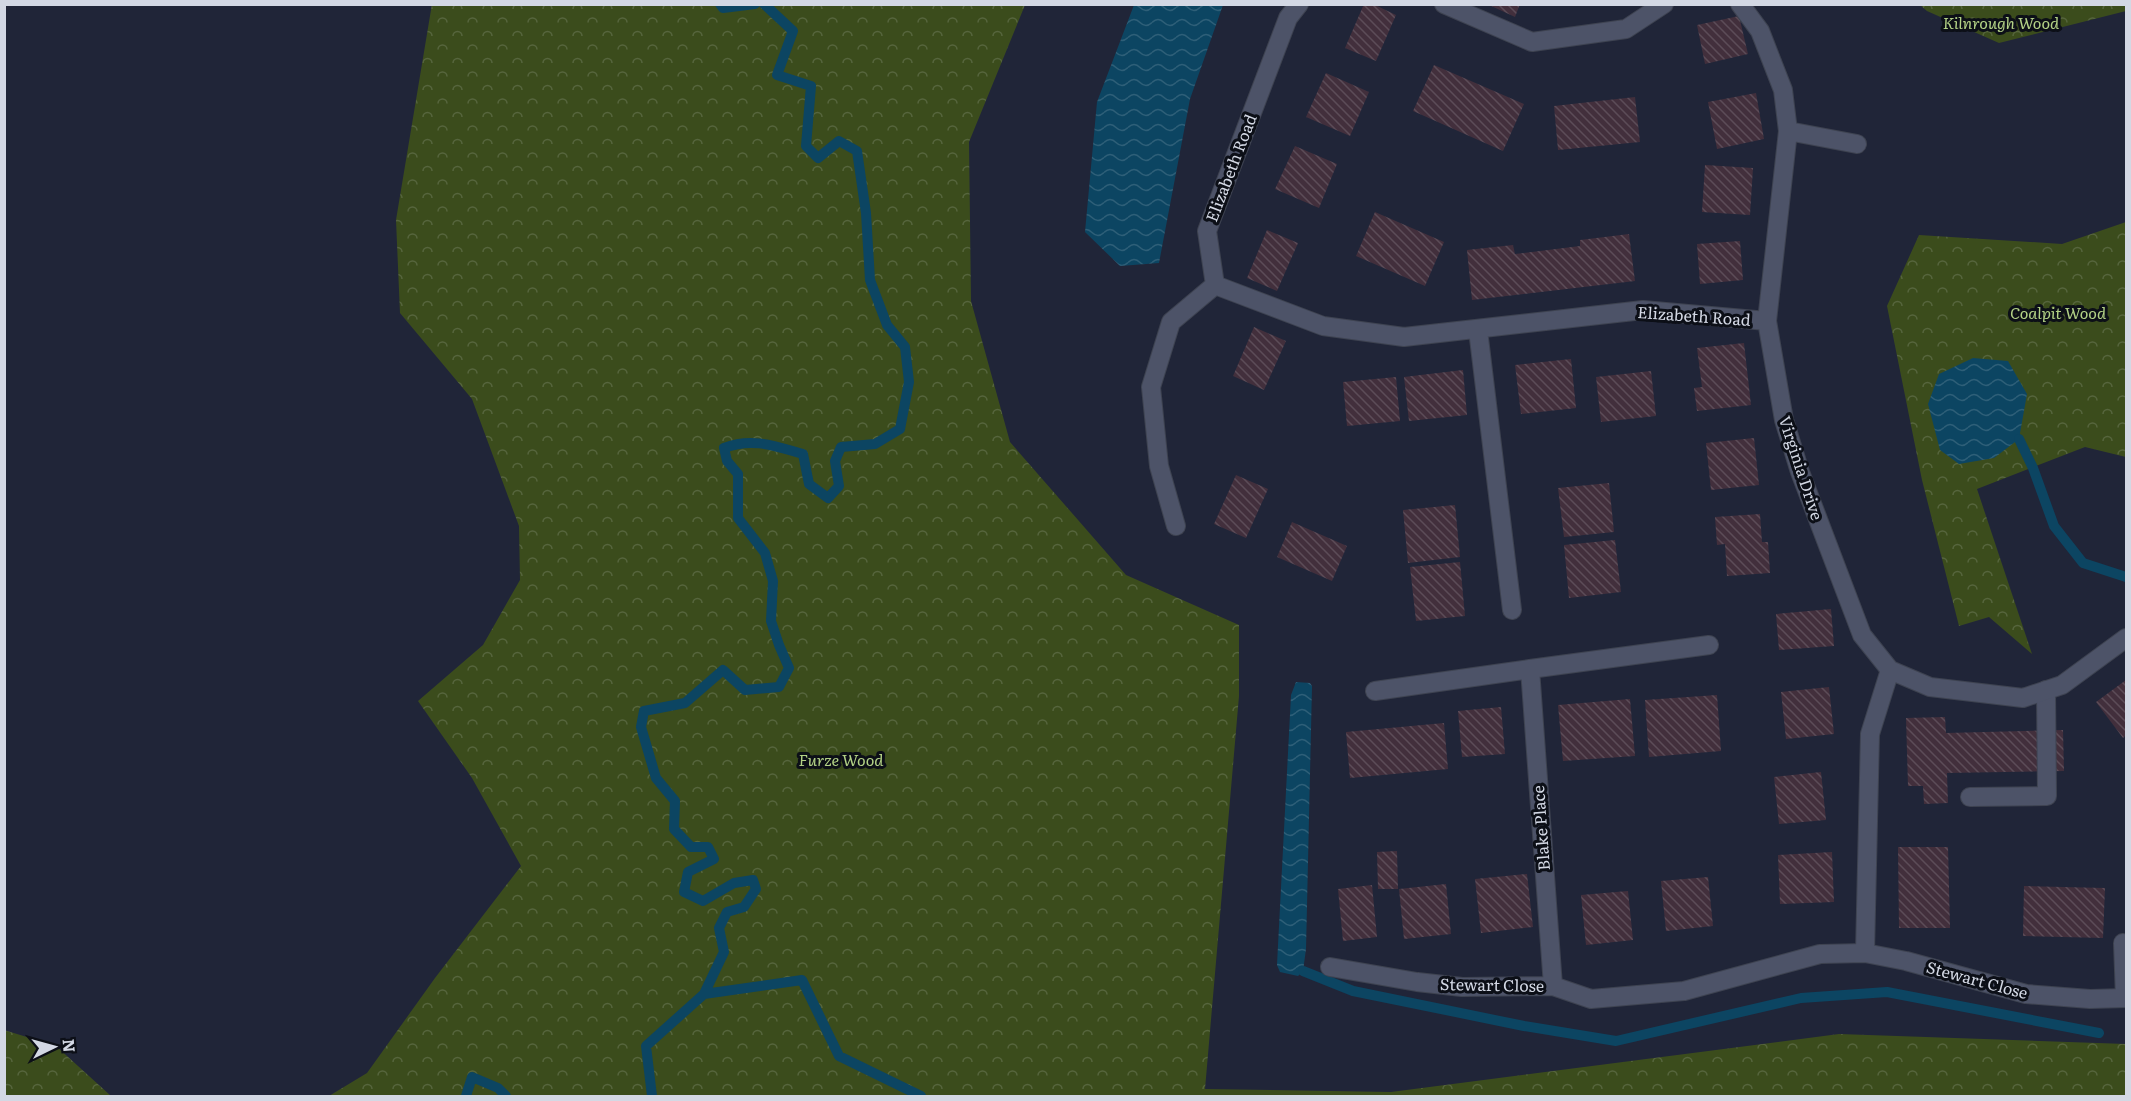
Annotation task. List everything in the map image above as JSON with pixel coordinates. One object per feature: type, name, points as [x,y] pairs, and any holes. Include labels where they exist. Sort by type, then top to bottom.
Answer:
[{"type":"street","name":"Elizabeth Road","points":[[1299,4],[1288,18],[1207,231],[1215,285],[1323,326],[1404,337],[1643,310],[1767,321]]},
{"type":"street","points":[[1444,4],[1532,42],[1626,29],[1664,4]]},
{"type":"street","name":"Virginia Drive","points":[[1740,4],[1760,31],[1783,90],[1788,131],[1767,321],[1784,420],[1800,472],[1862,634],[1890,670],[1930,687],[2023,698],[2062,685],[2127,638]]},
{"type":"street","points":[[1788,131],[1857,144]]},
{"type":"street","points":[[1176,526],[1159,466],[1151,387],[1171,322],[1215,285]]},
{"type":"street","points":[[1478,330],[1512,610]]},
{"type":"street","points":[[1375,691],[1709,645]]},
{"type":"street","name":"Blake Place","points":[[1530,669],[1553,986]]},
{"type":"street","points":[[1864,953],[1870,734],[1890,670]]},
{"type":"street","points":[[1970,797],[2047,796],[2046,690]]},
{"type":"street","points":[[2123,943],[2126,998]]},
{"type":"street","name":"Stewart Close","points":[[1330,967],[1462,987],[1553,986],[1591,999],[1684,992],[1820,954],[1864,953],[1906,961],[2026,994],[2090,999],[2126,998]]},
{"type":"green space","name":"Furze Wood","points":[[432,4],[1025,5],[969,142],[971,301],[1010,442],[1126,575],[1239,625],[1239,696],[1205,1089],[1391,1092],[1839,1034],[2126,1044],[2126,1096],[329,1096],[367,1073],[435,978],[521,866],[472,778],[418,701],[483,645],[520,580],[519,526],[472,399],[400,313],[396,220]]},
{"type":"green space","name":"Kilnrough Wood","points":[[2126,4],[2126,11],[1999,43],[1927,11],[1920,5]]},
{"type":"green space","name":"Coalpit Wood","points":[[2126,222],[2126,457],[2085,447],[1977,489],[2032,654],[1989,617],[1959,626],[1922,480],[1887,306],[1919,235],[2062,244]]},
{"type":"green space","points":[[4,1030],[56,1046],[111,1096],[5,1096]]},
{"type":"water","points":[[1134,5],[1223,5],[1190,99],[1159,263],[1120,266],[1085,232],[1097,102]]},
{"type":"water","points":[[1973,358],[2008,361],[2027,394],[2019,439],[1994,458],[1959,464],[1940,450],[1928,404],[1939,374]]},
{"type":"water","points":[[1296,682],[1310,683],[1312,686],[1306,949],[1303,971],[1298,976],[1280,972],[1277,965],[1291,695]]},
{"type":"building","points":[[1364,4],[1373,4],[1396,15],[1376,61],[1345,48]]},
{"type":"building","points":[[1487,4],[1520,4],[1515,17]]},
{"type":"building","points":[[1739,16],[1748,54],[1705,64],[1697,25]]},
{"type":"building","points":[[1434,65],[1524,104],[1503,151],[1413,111]]},
{"type":"building","points":[[1326,73],[1369,92],[1350,136],[1306,117]]},
{"type":"building","points":[[1756,93],[1764,139],[1717,149],[1708,102]]},
{"type":"building","points":[[1635,97],[1640,142],[1558,150],[1554,106]]},
{"type":"building","points":[[1295,146],[1337,164],[1319,208],[1275,189]]},
{"type":"building","points":[[1705,165],[1753,168],[1750,215],[1702,212]]},
{"type":"building","points":[[1375,212],[1444,242],[1425,286],[1356,256]]},
{"type":"building","points":[[1267,230],[1298,243],[1277,291],[1247,278]]},
{"type":"building","points":[[1629,234],[1635,281],[1472,300],[1467,250],[1513,245],[1515,254],[1580,246],[1580,240]]},
{"type":"building","points":[[1740,241],[1743,280],[1700,284],[1697,244]]},
{"type":"building","points":[[1254,327],[1286,341],[1264,390],[1233,376]]},
{"type":"building","points":[[1744,343],[1751,405],[1697,411],[1694,388],[1702,387],[1697,348]]},
{"type":"building","points":[[1571,359],[1576,408],[1521,414],[1515,365]]},
{"type":"building","points":[[1463,370],[1467,415],[1409,421],[1404,377]]},
{"type":"building","points":[[1651,371],[1656,416],[1601,422],[1596,377]]},
{"type":"building","points":[[1396,377],[1400,421],[1347,426],[1343,382]]},
{"type":"building","points":[[1754,438],[1759,485],[1711,490],[1706,443]]},
{"type":"building","points":[[1236,475],[1268,489],[1246,538],[1214,524]]},
{"type":"building","points":[[1609,483],[1614,532],[1564,537],[1558,488]]},
{"type":"building","points":[[1455,505],[1460,557],[1408,563],[1403,510]]},
{"type":"building","points":[[1760,514],[1762,542],[1768,542],[1770,573],[1727,576],[1725,544],[1717,545],[1715,517]]},
{"type":"building","points":[[1292,522],[1347,546],[1332,581],[1277,557]]},
{"type":"building","points":[[1615,540],[1621,592],[1569,598],[1564,545]]},
{"type":"building","points":[[1460,562],[1465,616],[1416,621],[1410,567]]},
{"type":"building","points":[[1831,609],[1834,646],[1779,650],[1776,614]]},
{"type":"building","points":[[2126,680],[2126,735],[2123,738],[2096,702]]},
{"type":"building","points":[[1829,687],[1834,734],[1786,739],[1781,692]]},
{"type":"building","points":[[1717,695],[1721,751],[1649,757],[1645,700]]},
{"type":"building","points":[[1630,699],[1635,756],[1563,761],[1558,705]]},
{"type":"building","points":[[1501,707],[1505,754],[1462,757],[1458,711]]},
{"type":"building","points":[[1945,717],[1946,733],[2063,730],[2064,771],[1947,773],[1948,803],[1924,804],[1923,786],[1908,786],[1906,718]]},
{"type":"building","points":[[1444,723],[1448,769],[1350,778],[1346,732]]},
{"type":"building","points":[[1821,772],[1826,820],[1779,824],[1774,777]]},
{"type":"building","points":[[1898,847],[1948,847],[1950,928],[1899,928]]},
{"type":"building","points":[[1397,851],[1398,889],[1378,889],[1377,852]]},
{"type":"building","points":[[1832,852],[1834,902],[1780,904],[1778,855]]},
{"type":"building","points":[[1527,874],[1533,927],[1481,933],[1475,879]]},
{"type":"building","points":[[1708,877],[1713,926],[1666,931],[1661,881]]},
{"type":"building","points":[[1446,884],[1451,934],[1404,939],[1399,889]]},
{"type":"building","points":[[1372,885],[1377,937],[1343,941],[1338,889]]},
{"type":"building","points":[[2024,886],[2105,888],[2103,938],[2023,936]]},
{"type":"building","points":[[1628,891],[1633,940],[1586,945],[1581,895]]},
{"type":"waterway","points":[[720,4],[723,8],[755,4]]},
{"type":"waterway","points":[[652,1096],[646,1046],[704,994],[724,952],[719,928],[727,912],[744,907],[756,889],[753,880],[734,883],[703,901],[684,892],[688,872],[714,859],[708,847],[691,847],[674,829],[675,801],[656,778],[641,727],[644,711],[685,703],[723,670],[745,690],[779,687],[789,668],[771,621],[773,581],[765,553],[738,518],[738,474],[727,461],[724,448],[754,443],[803,454],[809,484],[828,498],[839,486],[835,461],[841,447],[875,444],[900,429],[909,382],[905,347],[887,325],[870,280],[866,213],[857,151],[839,141],[818,158],[806,146],[811,86],[777,75],[793,31],[764,4]]},
{"type":"waterway","points":[[2019,439],[2033,468],[2054,526],[2083,563],[2126,577]]},
{"type":"waterway","points":[[1303,971],[1353,991],[1524,1026],[1616,1041],[1801,998],[1887,992],[2099,1033]]},
{"type":"waterway","points":[[704,994],[802,980],[839,1056],[921,1096]]},
{"type":"waterway","points":[[466,1096],[472,1077],[498,1088],[506,1096]]}]
